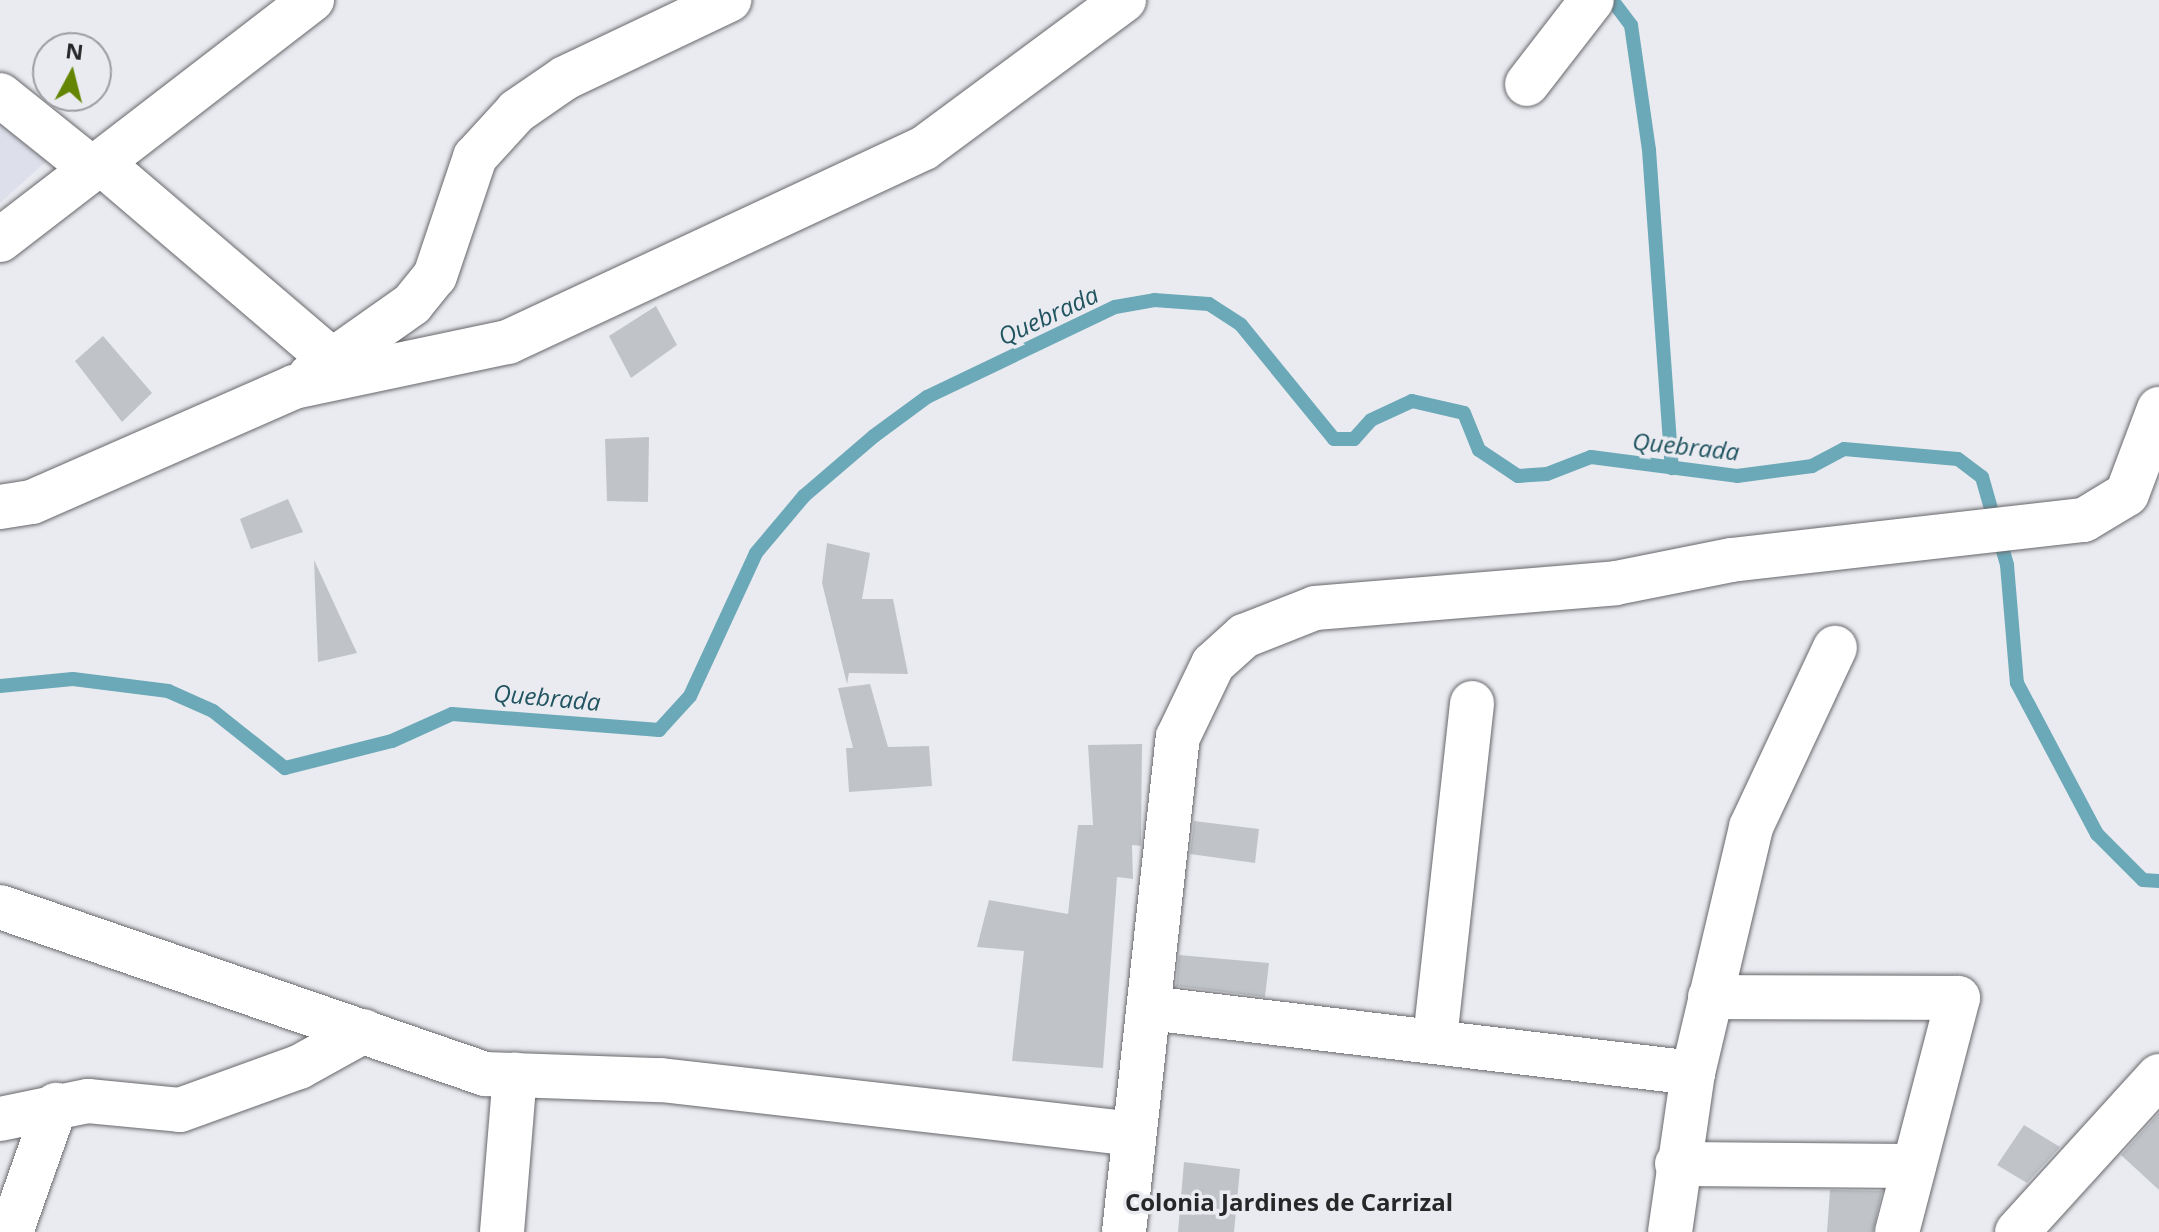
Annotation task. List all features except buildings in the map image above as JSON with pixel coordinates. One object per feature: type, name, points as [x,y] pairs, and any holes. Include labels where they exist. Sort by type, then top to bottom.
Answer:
[{"type":"street","points":[[0,240],[312,0]]},
{"type":"street","points":[[0,507],[32,502],[294,387],[412,304],[435,276],[475,157],[517,111],[565,78],[729,0]]},
{"type":"street","points":[[294,387],[508,342],[723,243],[924,148],[1124,0]]},
{"type":"street","points":[[1527,84],[1590,3]]},
{"type":"street","points":[[0,95],[96,165],[332,360]]},
{"type":"street","points":[[1124,1232],[1178,737],[1213,664],[1244,636],[1315,608],[1616,583],[1731,560],[2050,527],[2084,520],[2127,494],[2159,409]]},
{"type":"street","points":[[1670,1232],[1677,1164],[1693,1073],[1751,827],[1835,648]]},
{"type":"street","points":[[1435,1039],[1472,703]]},
{"type":"street","points":[[0,907],[485,1074],[661,1080],[1133,1134]]},
{"type":"street","points":[[1710,997],[1958,998],[1897,1232]]},
{"type":"street","points":[[1149,1008],[1435,1039],[1693,1073]]},
{"type":"street","points":[[0,1119],[56,1105],[180,1110],[299,1067],[364,1031]]},
{"type":"street","points":[[502,1232],[515,1075]]},
{"type":"street","points":[[2017,1232],[2159,1076]]},
{"type":"street","points":[[11,1232],[56,1105]]},
{"type":"street","points":[[1677,1164],[1914,1166]]},
{"type":"shaded area","points":[[0,113],[51,157],[0,203]]},
{"type":"waterway","points":[[1612,0],[1631,25],[1649,150],[1672,468]]},
{"type":"waterway","name":"Quebrada","points":[[0,686],[73,679],[168,691],[213,711],[285,768],[392,741],[452,714],[659,730],[690,696],[756,553],[804,496],[874,436],[927,397],[1115,307],[1154,300],[1209,304],[1241,325],[1334,439],[1354,439],[1371,420],[1412,401],[1464,413],[1479,450],[1518,476],[1547,474],[1591,457],[1737,476],[1812,466],[1844,449],[1958,459],[1982,477],[2007,565],[2017,683],[2097,834],[2143,880],[2159,881]]},
{"type":"district","name":"Colonia Jardines de Carrizal","points":[[1289,1202]]}]
